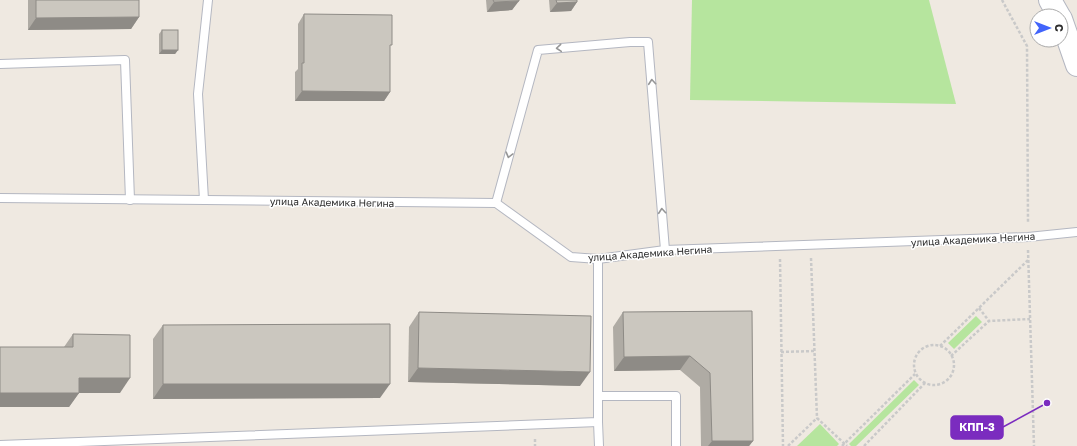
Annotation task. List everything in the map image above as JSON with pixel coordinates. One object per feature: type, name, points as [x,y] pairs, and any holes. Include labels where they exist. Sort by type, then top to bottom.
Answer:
[{"type":"main road","points":[[1069,41],[1077,65]]},
{"type":"main road","points":[[1077,58],[1077,68]]},
{"type":"lane","points":[[204,200],[198,94],[208,0]]},
{"type":"lane","points":[[496,203],[538,50],[630,42],[648,42],[665,250]]},
{"type":"lane","points":[[0,64],[125,60],[130,200]]},
{"type":"lane","name":"улица Академика Негина","points":[[0,198],[496,203],[571,257],[598,259],[665,250],[1028,237],[1077,232]]},
{"type":"lane","points":[[598,259],[599,446]]},
{"type":"lane","points":[[598,396],[676,396],[676,446]]},
{"type":"lane","points":[[0,445],[598,422]]},
{"type":"path","points":[[1002,0],[1027,46],[1028,259],[1034,446]]},
{"type":"path","points":[[780,246],[783,446]]},
{"type":"path","points":[[810,246],[816,418],[847,446]]},
{"type":"path","points":[[940,346],[1028,259]]},
{"type":"path","points":[[979,308],[990,321]]},
{"type":"path","points":[[951,356],[990,321],[1030,319]]},
{"type":"path","points":[[932,345],[940,346],[947,350],[951,356],[954,363],[953,371],[949,378],[943,383],[936,386],[928,385],[920,381],[915,374],[913,366],[915,358],[919,351],[925,347],[932,345]]},
{"type":"path","points":[[781,352],[814,351]]},
{"type":"path","points":[[842,446],[915,374]]},
{"type":"path","points":[[864,446],[925,383]]},
{"type":"path","points":[[788,446],[816,418]]},
{"type":"green space","points":[[692,0],[929,0],[956,104],[690,100]]},
{"type":"green space","points":[[976,316],[982,322],[954,349],[948,343]]},
{"type":"green space","points":[[914,380],[919,385],[856,446],[851,446],[849,444]]},
{"type":"green space","points":[[820,424],[839,444],[837,446],[797,446]]},
{"type":"building","points":[[36,0],[139,0],[139,17],[36,18]]},
{"type":"building","points":[[493,0],[519,0],[519,1],[494,2]]},
{"type":"building","points":[[556,0],[577,0],[577,2],[557,3]]},
{"type":"building","points":[[304,14],[392,15],[392,45],[390,45],[390,92],[302,91],[302,63],[304,63]]},
{"type":"building","points":[[162,30],[178,30],[178,50],[162,50]]},
{"type":"building","points":[[752,311],[753,441],[712,441],[710,373],[690,356],[624,357],[623,312]]},
{"type":"building","points":[[419,312],[591,316],[590,372],[418,368]]},
{"type":"building","points":[[390,324],[390,384],[163,384],[163,325]]},
{"type":"building","points":[[73,334],[130,335],[130,378],[79,378],[79,393],[0,393],[0,347],[73,347]]},
{"type":"place","name":"КПП-3","points":[[1047,403]]}]
